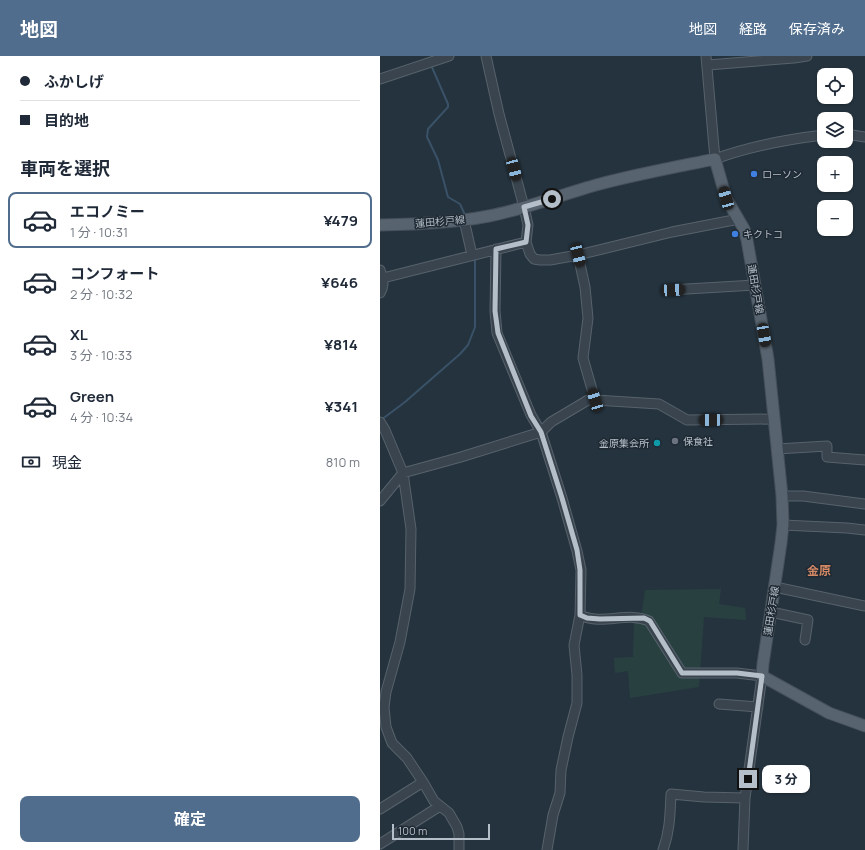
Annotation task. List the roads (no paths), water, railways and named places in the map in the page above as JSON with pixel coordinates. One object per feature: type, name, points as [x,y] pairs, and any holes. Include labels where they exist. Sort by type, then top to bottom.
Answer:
[{"type":"main road","name":"蓮田杉戸線","points":[[380,226],[464,220],[490,216],[599,184],[715,159],[726,198],[744,229],[747,240],[768,359],[782,496],[783,526],[762,676]]},
{"type":"main road","points":[[762,676],[829,713],[865,726]]},
{"type":"street","points":[[380,79],[449,56]]},
{"type":"street","points":[[486,56],[499,114],[528,225],[526,242],[530,254],[534,259],[550,260],[578,255],[672,232],[738,219]]},
{"type":"street","points":[[807,56],[794,58],[707,61],[715,159],[799,138],[817,135]]},
{"type":"street","points":[[853,135],[865,137]]},
{"type":"street","points":[[464,220],[472,255]]},
{"type":"street","points":[[380,292],[384,286],[382,274],[526,242]]},
{"type":"street","points":[[496,249],[495,311],[498,333],[528,408],[541,432],[577,550],[580,570],[580,615],[574,645],[578,675],[577,703],[566,743],[560,793],[553,815],[548,850]]},
{"type":"street","points":[[578,255],[585,287],[588,318],[583,358],[595,400]]},
{"type":"street","points":[[670,290],[755,285]]},
{"type":"street","points":[[380,501],[403,473],[541,432],[551,422],[588,400],[659,404],[688,420],[774,419]]},
{"type":"street","points":[[380,422],[385,430],[403,473],[411,529],[410,589],[400,642],[386,692],[383,728],[392,744],[407,758],[434,801],[449,813],[457,827],[459,850]]},
{"type":"street","points":[[777,448],[827,446],[827,457],[865,460]]},
{"type":"street","points":[[782,496],[803,496],[865,504]]},
{"type":"street","points":[[783,526],[865,530]]},
{"type":"street","points":[[775,587],[865,606]]},
{"type":"street","points":[[771,612],[808,620],[805,640]]},
{"type":"street","points":[[580,615],[593,619],[644,618],[650,621],[682,673],[737,673],[762,676],[745,798],[743,850]]},
{"type":"street","points":[[719,704],[758,707]]},
{"type":"street","points":[[380,809],[423,782]]},
{"type":"street","points":[[663,850],[668,837],[670,824],[671,794],[704,797],[745,798]]},
{"type":"street","points":[[380,844],[440,806]]},
{"type":"waterway","points":[[431,65],[448,107],[428,129],[427,137],[438,160],[448,197],[460,204],[466,217]]},
{"type":"waterway","points":[[469,223],[473,240]]},
{"type":"waterway","points":[[381,420],[405,402],[460,354],[468,345],[475,327],[475,258]]},
{"type":"place","name":"ローソン","points":[[754,174]]},
{"type":"place","name":"キクトコ","points":[[735,234]]},
{"type":"place","name":"保食社","points":[[675,441]]},
{"type":"place","name":"金原集会所","points":[[657,443]]},
{"type":"district","name":"金原","points":[[819,571]]}]
